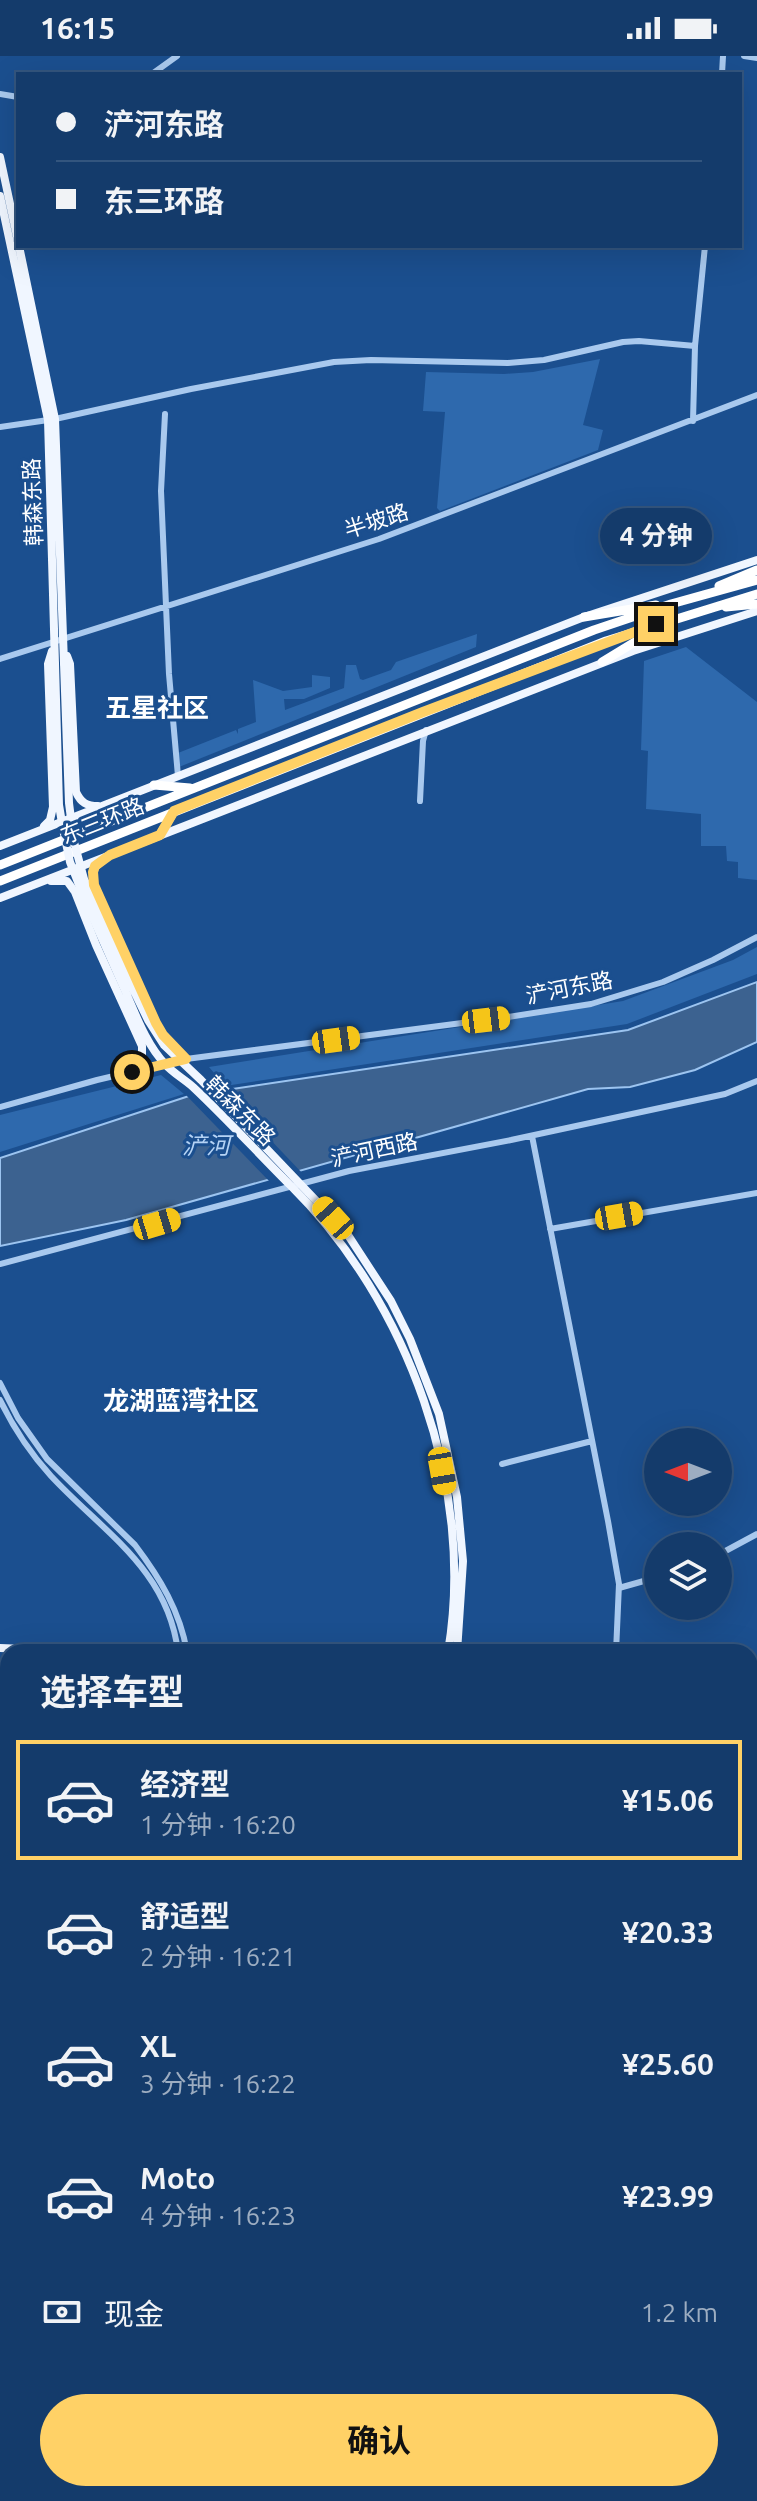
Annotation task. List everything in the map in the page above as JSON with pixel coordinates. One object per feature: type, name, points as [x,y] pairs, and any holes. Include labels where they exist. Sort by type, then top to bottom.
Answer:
[{"type":"highway","points":[[692,598],[757,570]]},
{"type":"highway","name":"东三环路","points":[[0,865],[594,630],[757,580]]},
{"type":"highway","name":"东三环路","points":[[0,881],[606,641],[757,594]]},
{"type":"highway","points":[[584,617],[671,604]]},
{"type":"highway","points":[[694,612],[757,604]]},
{"type":"highway","points":[[602,662],[670,620]]},
{"type":"highway","points":[[154,785],[193,788]]},
{"type":"highway","points":[[160,835],[174,811]]},
{"type":"main road","name":"韩森东路","points":[[0,157],[16,234]]},
{"type":"main road","name":"韩森东路","points":[[0,196],[51,419]]},
{"type":"main road","name":"韩森东路","points":[[19,248],[51,419],[60,664],[59,805],[70,862],[85,900],[131,993],[164,1045],[183,1060],[295,1182],[346,1232],[391,1301],[426,1375],[449,1452],[461,1530],[462,1594],[458,1644]]},
{"type":"main road","points":[[0,846],[584,617],[757,560]]},
{"type":"main road","points":[[0,898],[602,662],[757,611]]},
{"type":"main road","points":[[58,641],[70,664],[76,792],[85,804],[99,806]]},
{"type":"main road","points":[[42,830],[50,820],[53,807],[48,664],[58,641]]},
{"type":"main road","points":[[110,855],[95,866],[94,885],[156,1023],[183,1060]]},
{"type":"main road","points":[[38,883],[63,880],[70,884],[144,1054],[140,1065],[132,1072]]},
{"type":"main road","name":"韩森东路","points":[[131,993],[138,1020],[165,1064],[191,1085],[283,1178],[295,1182],[359,1269],[401,1344],[417,1381],[440,1455],[451,1523],[453,1600],[449,1644]]},
{"type":"street","points":[[155,72],[177,56]]},
{"type":"street","points":[[744,56],[757,58]]},
{"type":"street","points":[[693,421],[695,346],[705,248]]},
{"type":"street","points":[[0,427],[334,362],[508,363],[544,360],[623,342],[695,346]]},
{"type":"street","name":"半坡路","points":[[0,659],[379,539],[757,395]]},
{"type":"street","points":[[165,414],[161,491],[178,776]]},
{"type":"street","points":[[420,801],[426,730]]},
{"type":"street","name":"浐河东路","points":[[0,1107],[183,1060],[591,1004],[663,982],[757,937]]},
{"type":"street","points":[[128,1013],[138,1020],[138,1036]]},
{"type":"street","name":"浐河西路","points":[[0,1264],[157,1224],[295,1182],[532,1136],[725,1094],[757,1081]]},
{"type":"street","points":[[532,1136],[608,1521],[619,1588],[616,1644]]},
{"type":"street","points":[[550,1229],[757,1193]]},
{"type":"street","points":[[0,1383],[18,1418],[47,1459],[135,1545],[146,1560],[175,1610],[185,1644]]},
{"type":"street","points":[[0,1400],[19,1434],[51,1476],[142,1566],[167,1611],[176,1644]]},
{"type":"street","points":[[502,1464],[592,1441]]},
{"type":"street","points":[[732,1547],[757,1534]]},
{"type":"street","points":[[619,1588],[644,1581]]},
{"type":"shaded area","points":[[600,359],[583,425],[603,430],[598,450],[440,511],[437,508],[445,412],[423,411],[426,372],[533,372]]},
{"type":"shaded area","points":[[477,634],[476,647],[179,767],[178,753],[236,730],[238,734],[238,729],[256,722],[253,680],[283,691],[312,687],[312,675],[330,677],[330,688],[304,699],[284,699],[285,710],[344,688],[346,665],[356,665],[363,680],[391,670],[396,662]]},
{"type":"shaded area","points":[[686,647],[757,702],[757,880],[738,878],[738,862],[727,861],[726,846],[701,846],[701,814],[646,809],[648,751],[641,750],[644,661]]},
{"type":"shaded area","points":[[757,947],[757,974],[627,1024],[225,1086],[209,1067],[623,1001],[733,960]]},
{"type":"shaded area","points":[[161,1075],[184,1094],[0,1152],[0,1115]]},
{"type":"water","name":"浐河","points":[[757,982],[757,1042],[695,1070],[630,1087],[588,1089],[126,1220],[0,1246],[0,1158],[192,1095],[628,1030]]},
{"type":"pier","points":[[220,1087],[304,1175],[272,1184],[185,1094]]},
{"type":"district","name":"五星社区","points":[[157,707]]},
{"type":"district","name":"龙湖蓝湾社区","points":[[181,1400]]},
{"type":"route","points":[[132,1072],[186,1059],[156,1023],[94,885],[95,866],[110,855],[160,835],[174,811],[656,624]]}]
